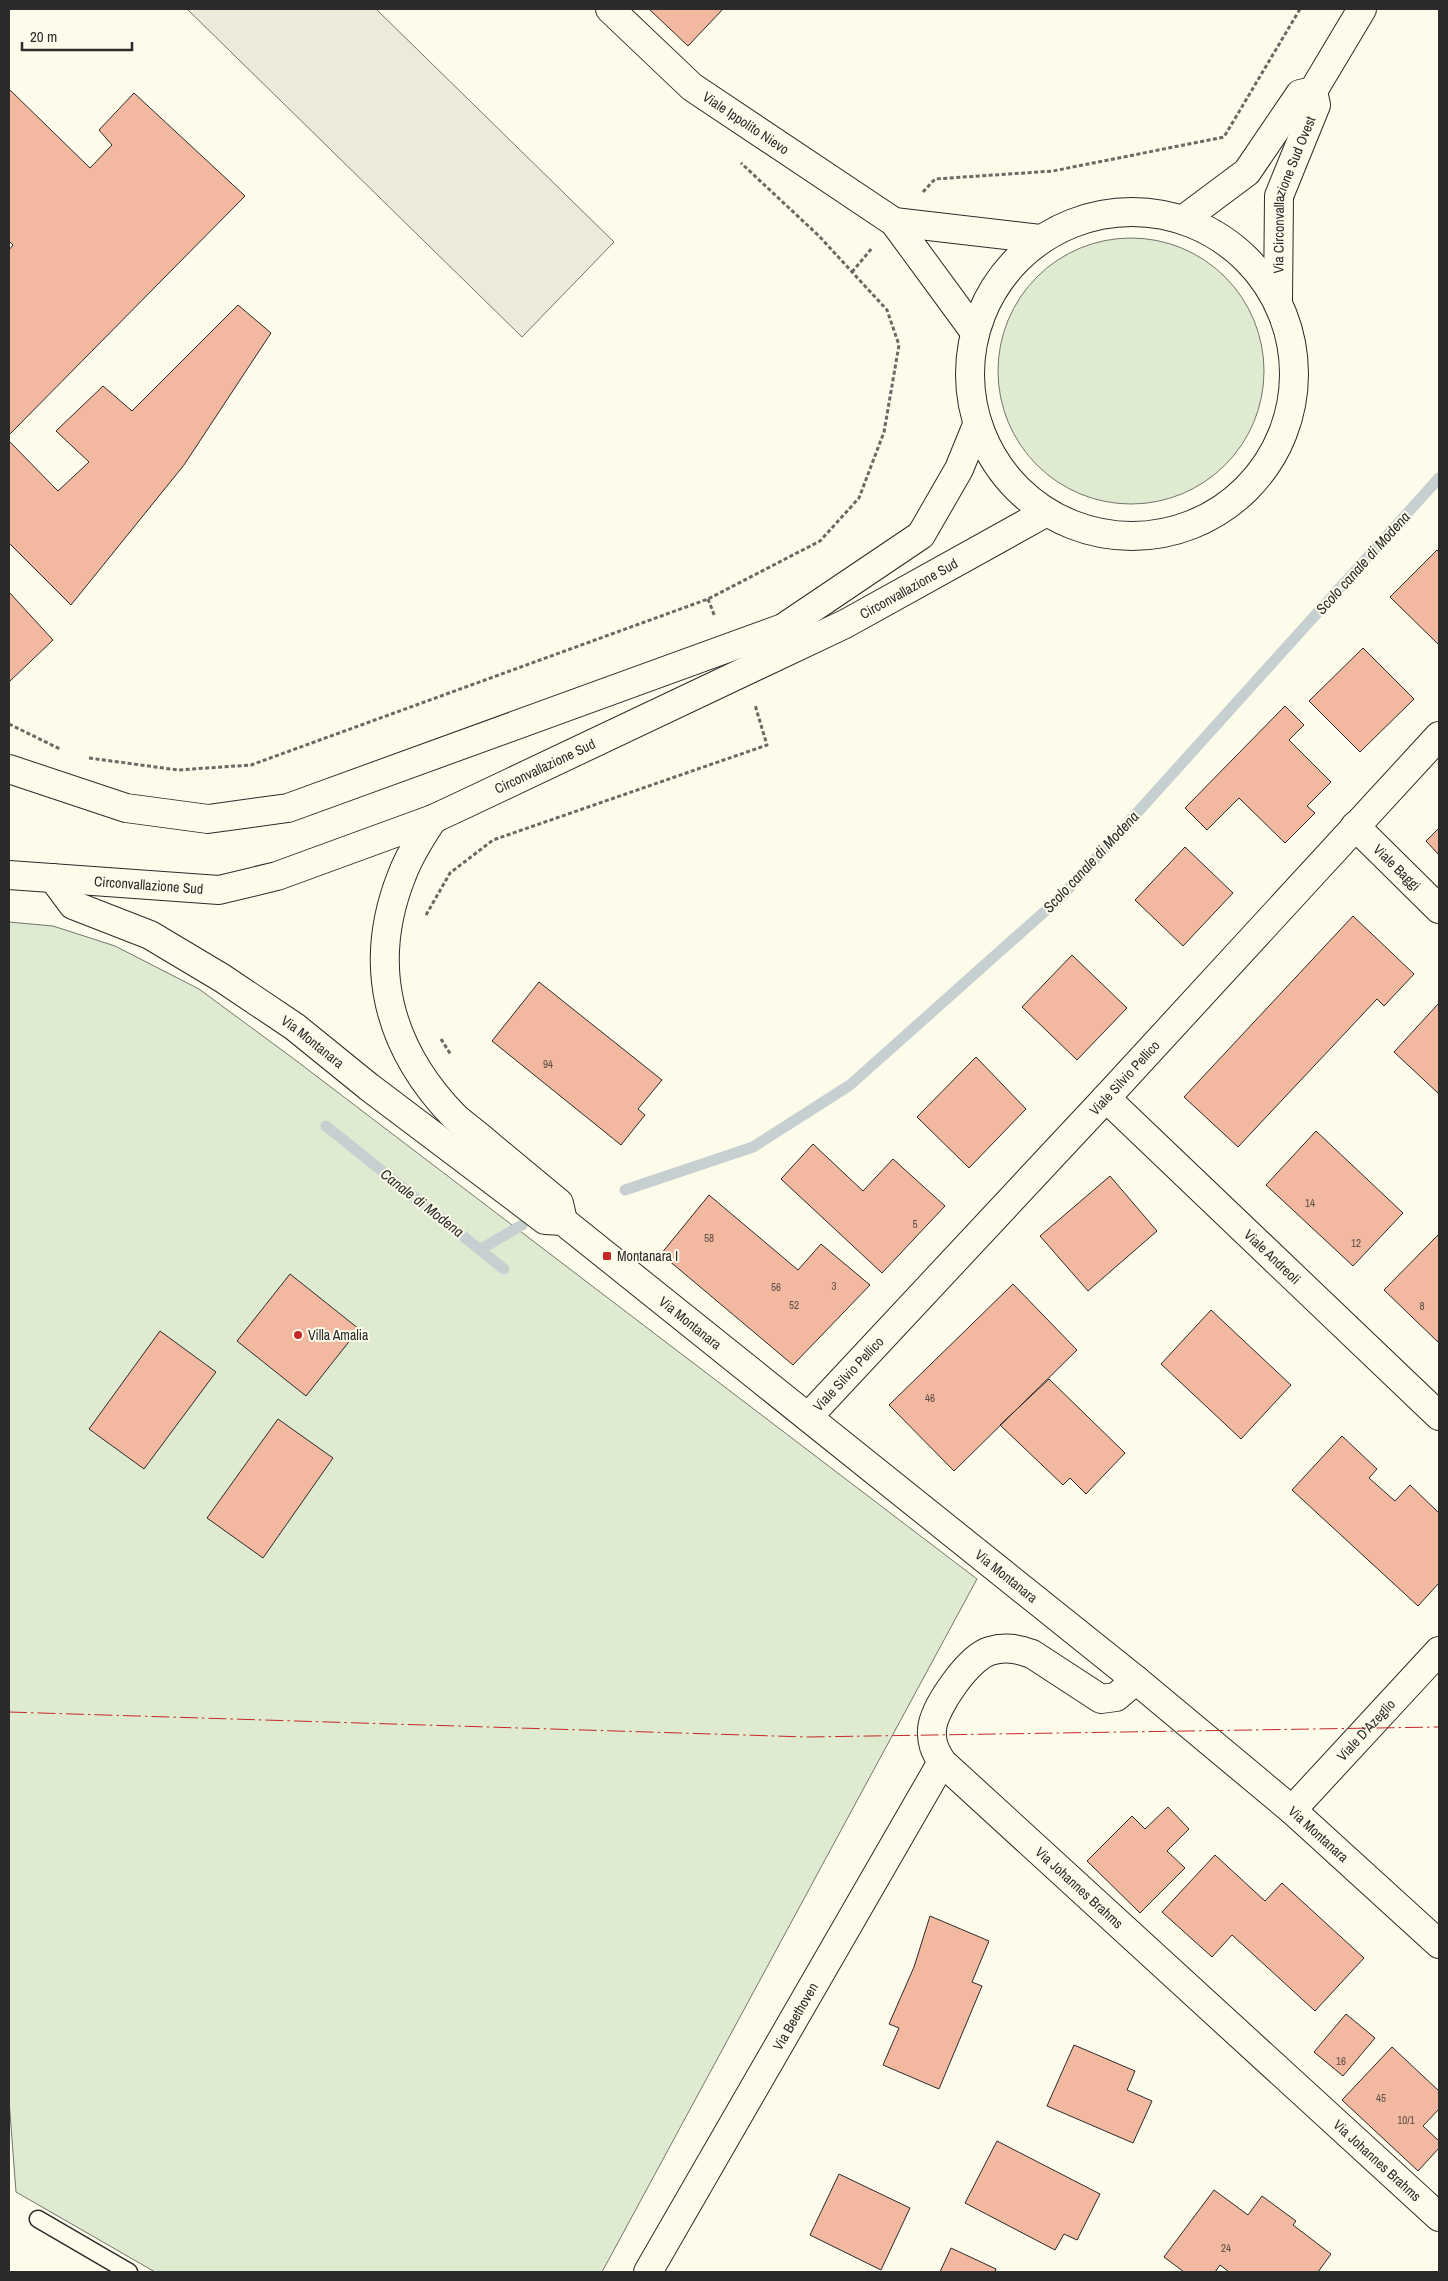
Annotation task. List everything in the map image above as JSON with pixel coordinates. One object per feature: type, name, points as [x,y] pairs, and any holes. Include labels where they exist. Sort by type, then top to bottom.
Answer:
[{"type":"street","name":"Viale Ippolito Nievo","points":[[610,9],[692,86],[894,222],[974,331]]},
{"type":"street","name":"Via Circonvallazione Sud Ovest","points":[[1278,302],[1279,196],[1316,105],[1313,91],[1362,9]]},
{"type":"street","name":"Via Circonvallazione Sud Ovest","points":[[1184,219],[1247,172],[1300,94],[1313,91]]},
{"type":"street","name":"Via Circonvallazione Sud Ovest","points":[[1135,210],[1184,219],[1222,238],[1235,249],[1254,266],[1278,302],[1293,352],[1292,405],[1273,454],[1241,496],[1196,524],[1146,537],[1093,533],[1045,512],[1003,475],[977,425],[969,378],[974,331],[989,296],[1011,264],[1040,239],[1085,217],[1135,210]]},
{"type":"street","name":"Viale Ippolito Nievo","points":[[894,222],[1040,239]]},
{"type":"street","points":[[9,769],[126,808],[190,817],[208,819],[288,808],[783,628],[921,535],[960,469],[977,425]]},
{"type":"street","name":"Circonvallazione Sud","points":[[9,875],[219,890],[277,876],[432,819],[845,624],[1045,512]]},
{"type":"street","name":"Viale Silvio Pellico","points":[[808,1417],[1106,1098],[1439,736]]},
{"type":"street","name":"Via Montanara","points":[[432,819],[402,875],[389,917],[385,955],[386,991],[392,1019],[406,1050],[427,1084],[455,1116],[559,1203],[564,1221],[1136,1680],[1292,1810],[1439,1944]]},
{"type":"street","name":"Viale Baggi","points":[[1355,826],[1439,909]]},
{"type":"street","name":"Via Montanara","points":[[52,878],[73,905],[150,935],[222,978],[294,1027],[368,1087],[545,1220],[564,1221]]},
{"type":"street","name":"Viale Andreoli","points":[[1106,1098],[1439,1416]]},
{"type":"street","name":"Via Johannes Brahms","points":[[1136,1680],[1116,1697],[1101,1699],[1032,1654],[1019,1649],[1004,1648],[990,1651],[977,1657],[945,1698],[932,1728],[933,1747],[942,1762],[1439,2217]]},
{"type":"street","name":"Viale D'Azeglio","points":[[1292,1810],[1439,1651]]},
{"type":"street","name":"Via Beethoven","points":[[648,2272],[942,1762]]},
{"type":"lane","points":[[38,2219],[129,2272]]},
{"type":"path","points":[[935,179],[1053,171],[1224,137],[1300,9]]},
{"type":"path","points":[[87,758],[178,770],[251,765],[708,599],[820,541],[860,498],[884,432],[899,345],[887,310],[819,236],[739,160]]},
{"type":"path","points":[[708,599],[716,621]]},
{"type":"path","points":[[424,918],[450,873],[493,840],[766,745],[755,705]]},
{"type":"path","points":[[9,724],[69,753]]},
{"type":"path","points":[[438,1034],[452,1057]]},
{"type":"green space","points":[[1118,238],[1144,238],[1170,243],[1194,253],[1216,268],[1234,286],[1249,308],[1259,332],[1264,358],[1264,384],[1259,410],[1249,434],[1234,456],[1216,474],[1194,489],[1170,499],[1144,504],[1118,504],[1092,499],[1068,489],[1046,474],[1028,456],[1013,434],[1003,410],[998,384],[998,358],[1003,332],[1013,308],[1028,286],[1046,268],[1068,253],[1092,243]]},
{"type":"green space","points":[[9,922],[53,926],[115,946],[199,989],[294,1059],[977,1579],[602,2272],[155,2272],[16,2192],[9,2100]]},
{"type":"shaded area","points":[[187,9],[376,9],[614,242],[522,337]]},
{"type":"building","points":[[649,9],[723,9],[688,46]]},
{"type":"building","points":[[9,89],[90,168],[112,145],[99,130],[134,93],[245,196],[9,435],[9,250],[13,245],[9,241]]},
{"type":"building","points":[[238,305],[271,333],[184,465],[71,605],[9,543],[9,441],[58,491],[89,462],[56,431],[103,386],[132,411]]},
{"type":"building","points":[[1437,550],[1439,552],[1439,645],[1390,597]]},
{"type":"building","points":[[9,592],[53,640],[9,682]]},
{"type":"building","points":[[1363,648],[1414,699],[1360,752],[1309,701]]},
{"type":"building","points":[[1285,706],[1304,725],[1289,740],[1331,782],[1307,806],[1315,813],[1285,843],[1239,798],[1207,830],[1185,808]]},
{"type":"building","points":[[1439,828],[1439,855],[1426,841]]},
{"type":"building","points":[[1185,847],[1233,893],[1183,946],[1135,900]]},
{"type":"building","points":[[1353,916],[1414,974],[1384,1006],[1377,999],[1238,1147],[1184,1097]]},
{"type":"building","points":[[1072,955],[1127,1008],[1077,1060],[1022,1007]]},
{"type":"building","points":[[539,982],[662,1080],[638,1109],[645,1115],[621,1145],[492,1041]]},
{"type":"building","points":[[1439,1003],[1439,1094],[1394,1052]]},
{"type":"building","points":[[976,1057],[1026,1109],[969,1168],[917,1117]]},
{"type":"building","points":[[1316,1131],[1403,1213],[1353,1266],[1266,1185]]},
{"type":"building","points":[[813,1144],[863,1191],[893,1159],[945,1206],[882,1273],[781,1179]]},
{"type":"building","points":[[1110,1176],[1157,1231],[1088,1291],[1040,1236]]},
{"type":"building","points":[[709,1195],[798,1270],[821,1244],[870,1285],[793,1365],[661,1254]]},
{"type":"building","points":[[1439,1234],[1439,1343],[1384,1290]]},
{"type":"building","name":"Villa Amalia","points":[[290,1274],[359,1329],[306,1396],[237,1341]]},
{"type":"building","points":[[1013,1284],[1077,1350],[954,1471],[889,1405]]},
{"type":"building","points":[[1211,1310],[1291,1385],[1241,1439],[1161,1364]]},
{"type":"building","points":[[160,1331],[216,1372],[144,1469],[89,1429]]},
{"type":"building","points":[[1049,1379],[1125,1453],[1086,1494],[1070,1478],[1063,1485],[1000,1425]]},
{"type":"building","points":[[278,1419],[333,1458],[263,1558],[207,1518]]},
{"type":"building","points":[[1342,1436],[1377,1469],[1369,1478],[1395,1501],[1410,1485],[1439,1513],[1439,1583],[1418,1606],[1292,1490]]},
{"type":"building","points":[[1168,1807],[1189,1829],[1167,1851],[1185,1868],[1140,1913],[1087,1861],[1132,1816],[1145,1829]]},
{"type":"building","points":[[1215,1855],[1265,1901],[1282,1883],[1364,1958],[1315,2011],[1232,1935],[1212,1957],[1162,1912]]},
{"type":"building","points":[[930,1916],[989,1941],[972,1982],[982,1986],[939,2089],[883,2065],[899,2028],[889,2024],[914,1967]]},
{"type":"building","points":[[1346,2014],[1375,2038],[1343,2076],[1314,2052]]},
{"type":"building","points":[[1074,2045],[1135,2071],[1127,2090],[1152,2101],[1133,2143],[1047,2106]]},
{"type":"building","points":[[1392,2047],[1439,2091],[1439,2109],[1423,2126],[1439,2141],[1439,2148],[1418,2171],[1342,2100]]},
{"type":"building","points":[[997,2141],[1100,2194],[1077,2240],[1064,2234],[1055,2250],[965,2203]]},
{"type":"building","points":[[839,2174],[910,2208],[881,2270],[810,2235]]},
{"type":"building","points":[[1214,2190],[1248,2215],[1262,2196],[1296,2221],[1293,2225],[1331,2254],[1318,2272],[1229,2272],[1220,2265],[1215,2272],[1184,2272],[1164,2257]]},
{"type":"building","points":[[951,2248],[996,2269],[995,2272],[940,2272]]},
{"type":"waterway","name":"Scolo canale di Modena","points":[[625,1190],[753,1147],[850,1085],[1062,896],[1439,478]]},
{"type":"waterway","name":"Canale di Modena","points":[[326,1126],[504,1269]]},
{"type":"waterway","name":"Canale di Modena","points":[[481,1249],[522,1225]]},
{"type":"power","points":[[9,1712],[807,1737],[1439,1727]]},
{"type":"place","name":"Montanara I","points":[[607,1256]]},
{"type":"place","name":"Villa Amalia","points":[[298,1335]]}]
